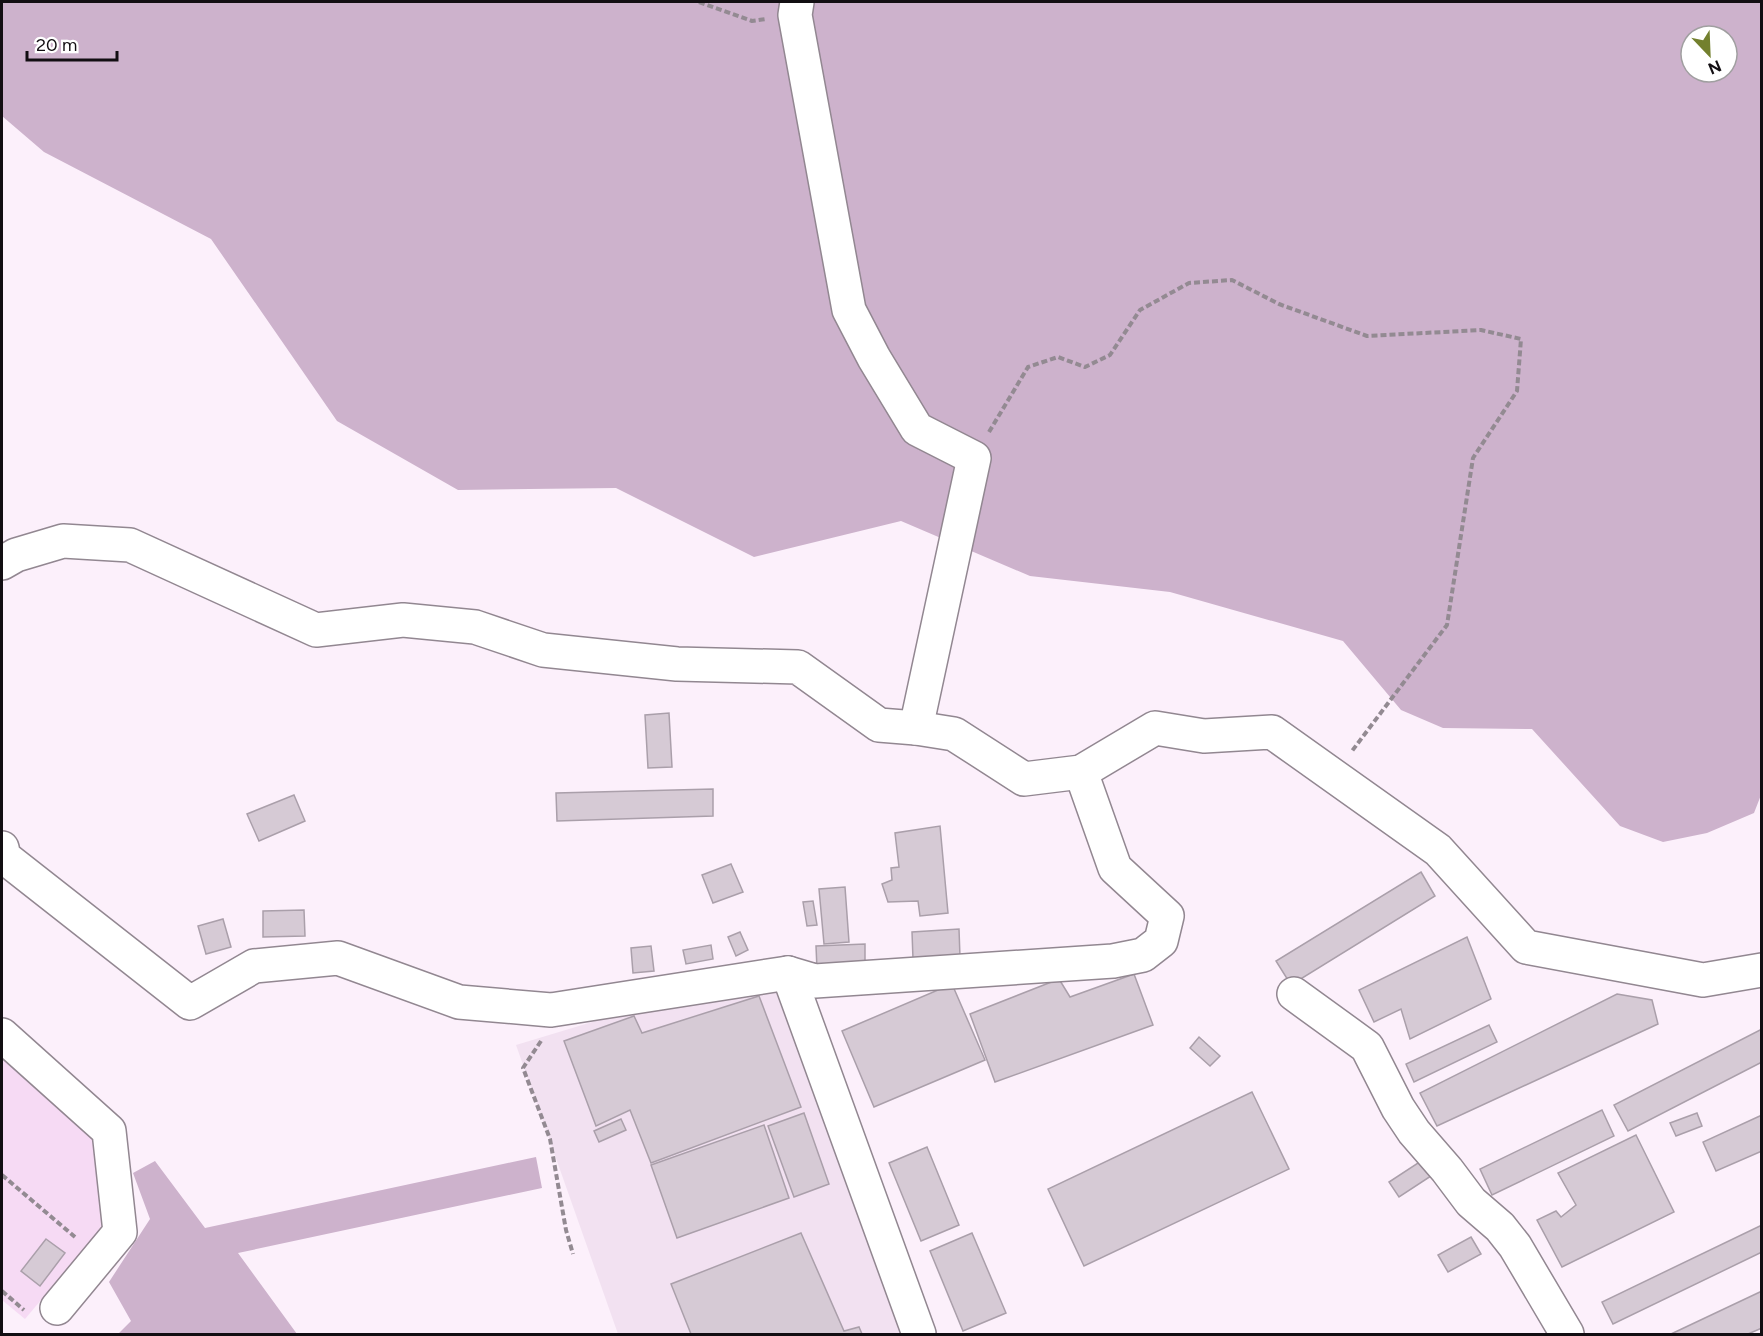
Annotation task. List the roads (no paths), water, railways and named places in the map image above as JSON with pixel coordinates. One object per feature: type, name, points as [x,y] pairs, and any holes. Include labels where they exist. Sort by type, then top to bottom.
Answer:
[{"type":"street","points":[[796,8],[849,310],[874,358],[917,429],[974,458],[916,728]]},
{"type":"street","points":[[2,563],[16,555],[63,541],[130,545],[316,630],[403,620],[475,627],[543,650],[677,664],[798,667],[879,726],[916,728],[954,735],[1024,779],[1081,772],[1155,728],[1204,736],[1272,732],[1438,850],[1526,947],[1703,980],[1761,970]]},
{"type":"street","points":[[2,857],[190,1003],[254,966],[338,958],[459,1002],[551,1010],[788,973],[815,981],[1113,961],[1143,955],[1161,941],[1167,916],[1115,868],[1081,772]]},
{"type":"street","points":[[788,973],[919,1335]]},
{"type":"street","points":[[1294,994],[1367,1047],[1398,1108],[1414,1132],[1471,1202],[1500,1227],[1515,1246],[1567,1335]]},
{"type":"street","points":[[2,1035],[109,1131],[120,1232],[57,1308]]}]
